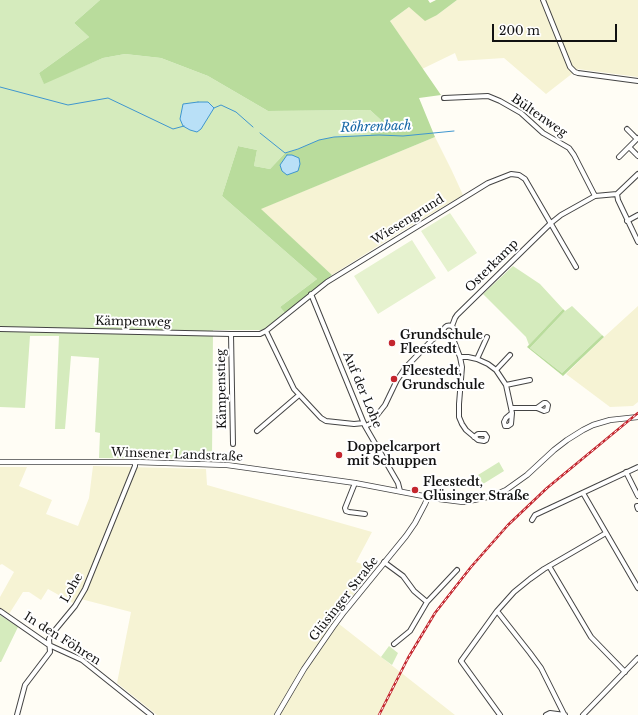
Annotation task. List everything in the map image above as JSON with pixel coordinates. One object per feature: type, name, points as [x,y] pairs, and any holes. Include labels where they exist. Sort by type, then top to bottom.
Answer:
[{"type":"street","points":[[543,0],[570,67],[575,72],[638,81]]},
{"type":"street","name":"Bültenweg","points":[[444,98],[488,96],[521,113],[544,133],[569,148],[596,196]]},
{"type":"street","points":[[620,157],[638,139],[627,129]]},
{"type":"street","points":[[629,147],[638,156]]},
{"type":"street","name":"Wiesengrund","points":[[266,331],[327,282],[488,183],[511,174],[519,175],[524,179],[551,224]]},
{"type":"street","points":[[638,174],[618,194],[618,200],[638,242]]},
{"type":"street","name":"Osterkamp","points":[[364,425],[370,424],[385,405],[397,380],[406,367],[433,339],[444,333],[446,327],[452,326],[457,315],[551,224],[561,215],[596,196],[618,194]]},
{"type":"street","points":[[627,221],[638,215]]},
{"type":"street","points":[[551,224],[576,267]]},
{"type":"street","name":"Auf der Lohe","points":[[311,294],[364,425],[398,483],[400,491]]},
{"type":"street","points":[[452,326],[455,332],[452,336]]},
{"type":"street","name":"Kämpenweg","points":[[0,329],[232,334],[260,334],[266,331]]},
{"type":"street","points":[[266,331],[294,389],[321,418],[364,425]]},
{"type":"street","points":[[444,333],[448,337],[452,336]]},
{"type":"street","name":"Kämpenstieg","points":[[232,334],[233,444]]},
{"type":"street","points":[[452,336],[462,367],[458,404],[459,417],[466,430],[474,437]]},
{"type":"street","points":[[477,359],[487,337]]},
{"type":"street","points":[[496,370],[510,355]]},
{"type":"street","points":[[460,357],[477,359],[496,370],[506,386],[512,413]]},
{"type":"street","points":[[506,386],[530,380]]},
{"type":"street","points":[[257,431],[299,395]]},
{"type":"street","points":[[511,408],[537,408]]},
{"type":"street","name":"Winsener Landstraße","points":[[0,462],[135,462],[227,465],[355,483],[463,502],[492,496],[506,490],[527,475],[554,450],[583,430],[610,420],[638,417]]},
{"type":"street","name":"Lohe","points":[[17,715],[24,685],[50,652],[50,639],[56,629],[75,606],[85,589],[135,466],[135,462]]},
{"type":"street","points":[[532,520],[535,516],[638,467]]},
{"type":"street","points":[[626,472],[638,496]]},
{"type":"street","points":[[355,483],[345,508],[346,511],[349,512],[365,514]]},
{"type":"street","points":[[583,493],[637,582],[638,588]]},
{"type":"street","name":"Glüsinger Straße","points":[[277,715],[304,669],[333,627],[406,536],[426,504],[428,497]]},
{"type":"street","points":[[638,506],[636,506],[638,509]]},
{"type":"street","points":[[500,715],[461,661],[497,611],[514,592],[548,566],[606,533]]},
{"type":"street","points":[[384,562],[403,576],[414,591],[427,602]]},
{"type":"street","points":[[548,566],[591,637],[625,672]]},
{"type":"street","points":[[394,644],[410,630],[427,602],[457,570]]},
{"type":"street","name":"In den Föhren","points":[[0,611],[49,644],[82,660],[151,715]]},
{"type":"street","points":[[497,611],[541,668],[564,715]]},
{"type":"street","points":[[583,715],[638,658]]},
{"type":"street","points":[[546,715],[550,713],[564,715]]},
{"type":"shaded area","points":[[457,0],[638,0],[638,77],[578,69],[546,94],[504,58],[458,61],[455,53],[422,69],[390,21],[409,7],[437,15]]},
{"type":"shaded area","points":[[435,137],[463,195],[400,232],[332,275],[260,209]]},
{"type":"shaded area","points":[[638,306],[638,402],[633,406],[610,407],[566,374]]},
{"type":"shaded area","points":[[93,466],[206,469],[207,485],[372,532],[356,562],[374,568],[334,620],[455,715],[157,715],[117,683],[131,612],[77,598],[73,603],[48,589],[41,600],[29,592],[23,592],[9,614],[0,609],[0,597],[14,572],[2,564],[0,565],[0,467],[27,467],[19,486],[52,500],[46,514],[78,526],[89,498]]},
{"type":"green space","points":[[0,0],[100,0],[74,23],[89,37],[39,73],[44,83],[103,58],[125,54],[161,58],[208,76],[268,111],[370,110],[381,120],[370,135],[334,137],[285,153],[270,169],[254,166],[257,150],[238,146],[222,196],[317,279],[280,307],[285,313],[264,330],[213,330],[212,459],[99,458],[100,433],[95,432],[99,358],[71,356],[65,429],[55,429],[59,336],[30,336],[25,408],[0,407]]},
{"type":"green space","points":[[100,0],[428,0],[430,3],[436,0],[457,0],[437,15],[425,21],[409,7],[390,21],[441,95],[419,98],[435,137],[261,209],[332,275],[285,313],[280,307],[317,279],[222,196],[238,146],[257,150],[254,166],[270,169],[285,153],[319,140],[334,137],[370,135],[381,120],[370,110],[268,111],[208,76],[161,58],[125,54],[103,58],[44,84],[39,73],[89,37],[74,23]]},
{"type":"green space","points":[[450,213],[477,253],[448,272],[421,231]]},
{"type":"green space","points":[[412,240],[436,278],[378,314],[354,276]]},
{"type":"green space","points":[[513,266],[540,284],[563,309],[529,345],[526,337],[483,294]]},
{"type":"green space","points":[[572,306],[602,335],[562,373],[530,348],[565,311]]},
{"type":"green space","points":[[563,309],[565,311],[530,348],[562,373],[602,335],[604,337],[563,376],[527,347]]},
{"type":"green space","points":[[499,462],[504,471],[483,484],[478,475]]},
{"type":"green space","points":[[0,615],[18,627],[1,662],[0,662]]},
{"type":"green space","points":[[389,646],[398,653],[392,665],[381,657]]},
{"type":"water","points":[[208,102],[214,108],[201,129],[197,132],[183,126],[180,119],[183,104]]},
{"type":"water","points":[[287,155],[292,155],[299,158],[300,164],[298,171],[287,175],[282,171],[280,165]]},
{"type":"waterway","name":"Röhrenbach","points":[[0,87],[68,105],[108,98],[173,129],[184,126]]},
{"type":"waterway","name":"Röhrenbach","points":[[214,108],[221,105],[236,112],[253,127]]},
{"type":"waterway","name":"Röhrenbach","points":[[260,133],[285,153],[319,140],[334,137],[379,135],[403,136],[454,131]]},
{"type":"railway","points":[[379,715],[408,658],[435,613],[471,567],[508,525],[547,488],[638,413]]},
{"type":"place","name":"Grundschule Fleestedt","points":[[392,343]]},
{"type":"place","name":"Fleestedt, Grundschule","points":[[394,379]]},
{"type":"place","name":"Doppelcarport mit Schuppen","points":[[339,455]]},
{"type":"place","name":"Fleestedt, Glüsinger Straße","points":[[415,490]]}]
